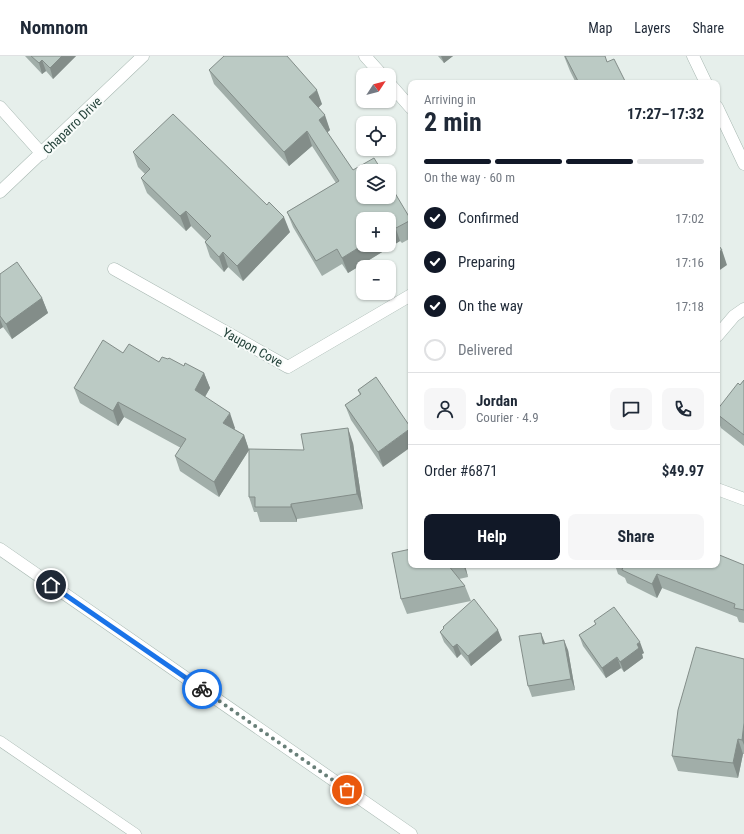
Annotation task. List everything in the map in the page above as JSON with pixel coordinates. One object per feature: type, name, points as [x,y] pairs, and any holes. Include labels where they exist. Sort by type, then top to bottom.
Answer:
[{"type":"street","name":"Chaparro Drive","points":[[0,192],[42,154],[143,56]]},
{"type":"street","points":[[365,56],[376,68]]},
{"type":"street","points":[[693,56],[705,80]]},
{"type":"street","points":[[396,91],[408,105]]},
{"type":"street","points":[[0,107],[42,154]]},
{"type":"street","points":[[720,113],[744,164]]},
{"type":"street","name":"Yaupon Cove","points":[[114,270],[288,367],[408,297]]},
{"type":"street","points":[[720,332],[734,316],[744,309]]},
{"type":"street","points":[[720,490],[744,499]]},
{"type":"street","points":[[0,549],[411,834]]},
{"type":"lane","points":[[0,741],[136,834]]},
{"type":"building","points":[[31,56],[62,56],[50,68],[42,60],[39,63]]},
{"type":"building","points":[[224,56],[287,56],[317,90],[309,97],[325,115],[319,120],[353,170],[356,168],[356,204],[396,204],[396,195],[408,215],[408,222],[396,228],[396,212],[356,212],[356,249],[342,258],[337,249],[316,261],[287,212],[339,181],[307,131],[284,152],[209,70]]},
{"type":"building","points":[[565,56],[605,56],[607,62],[614,59],[624,80],[577,80]]},
{"type":"building","points":[[173,114],[267,205],[269,202],[284,217],[237,266],[223,252],[219,257],[205,242],[211,236],[186,211],[180,216],[141,178],[150,169],[133,152]]},
{"type":"building","points":[[374,158],[378,164],[364,164]]},
{"type":"building","points":[[17,262],[42,298],[6,324],[0,316],[0,274]]},
{"type":"building","points":[[103,340],[123,353],[129,344],[159,362],[162,357],[169,358],[184,366],[185,363],[204,373],[195,390],[230,413],[223,423],[244,435],[214,482],[175,456],[186,439],[118,402],[113,411],[74,388]]},
{"type":"building","points":[[376,377],[408,424],[408,430],[378,452],[345,405],[361,394],[358,390]]},
{"type":"building","points":[[744,380],[744,435],[720,416],[720,406],[738,383],[740,385]]},
{"type":"building","points":[[348,428],[357,494],[291,504],[291,507],[255,507],[255,497],[249,497],[249,449],[304,450],[301,434]]},
{"type":"building","points":[[408,550],[408,568],[450,568],[465,586],[401,599],[392,553]]},
{"type":"building","points":[[720,555],[744,565],[744,610],[734,608],[735,604],[657,574],[652,584],[622,570],[622,568],[720,568]]},
{"type":"building","points":[[474,599],[498,630],[468,656],[457,644],[453,647],[440,632],[444,628],[443,627]]},
{"type":"building","points":[[614,607],[640,642],[637,644],[639,648],[620,662],[617,657],[602,668],[579,635],[596,624],[594,621]]},
{"type":"building","points":[[541,633],[543,644],[564,640],[571,679],[528,686],[519,636]]},
{"type":"building","points":[[696,647],[744,659],[744,723],[742,740],[738,739],[733,763],[672,756],[678,710]]},
{"type":"way so far","points":[[202,689],[347,790]]},
{"type":"route","points":[[51,585],[202,689]]}]
